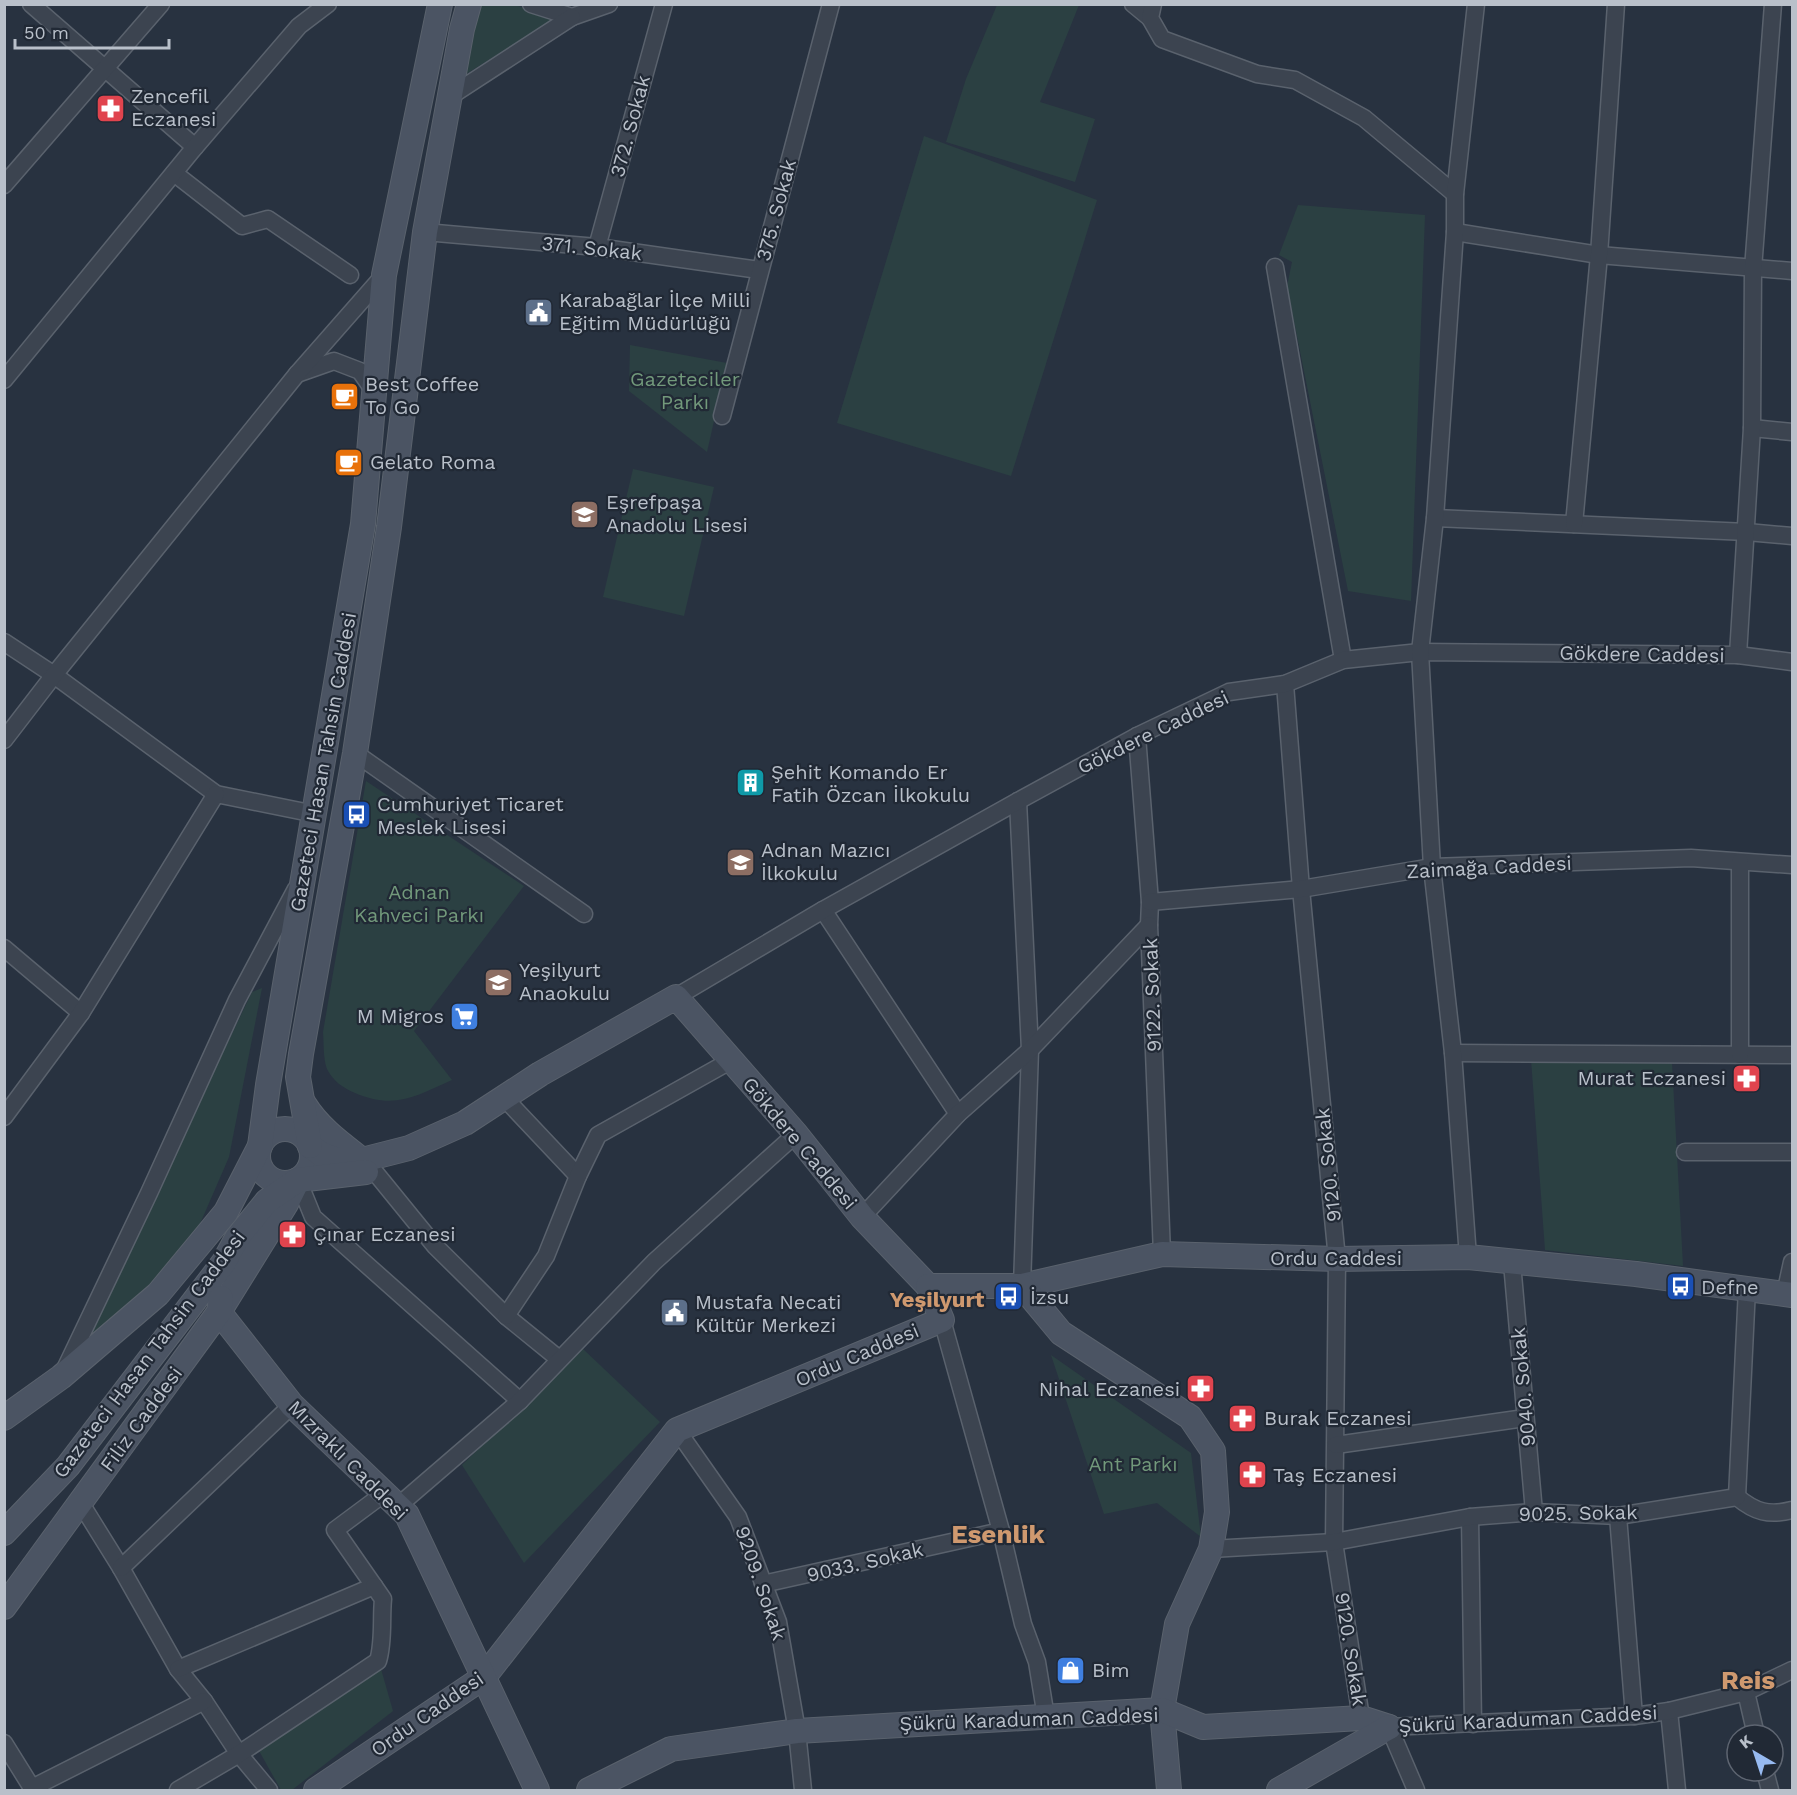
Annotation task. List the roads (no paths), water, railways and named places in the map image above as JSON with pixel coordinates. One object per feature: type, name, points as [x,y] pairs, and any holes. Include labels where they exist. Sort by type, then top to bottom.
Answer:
[{"type":"main road","name":"Gazeteci Hasan Tahsin Caddesi","points":[[4,1418],[61,1377],[158,1294],[226,1212],[260,1146],[267,1085],[363,524],[384,275],[440,4]]},
{"type":"main road","name":"Gazeteci Hasan Tahsin Caddesi","points":[[310,1146],[300,1098],[298,1077],[301,1054],[355,753],[389,526],[425,232],[449,96],[469,4]]},
{"type":"main road","name":"Gökdere Caddesi","points":[[310,1146],[321,1154],[338,1160],[368,1165],[465,1123],[540,1074],[676,997],[796,1134],[862,1216],[928,1286]]},
{"type":"main road","name":"Gökdere Caddesi","points":[[298,1180],[368,1165],[406,1162],[435,1151],[467,1134],[511,1105],[540,1074]]},
{"type":"main road","points":[[300,1098],[312,1118],[330,1136],[368,1165]]},
{"type":"main road","points":[[219,1312],[298,1180],[309,1169],[312,1154],[310,1146],[301,1134],[285,1129],[270,1134],[260,1146],[259,1165],[271,1179],[289,1183],[298,1180]]},
{"type":"main road","name":"Gazeteci Hasan Tahsin Caddesi","points":[[4,1533],[68,1466],[224,1262],[237,1238],[267,1201],[298,1180]]},
{"type":"main road","points":[[219,1312],[226,1212]]},
{"type":"main road","name":"Ordu Caddesi","points":[[316,1791],[484,1677],[677,1430],[942,1320],[928,1286],[1022,1286],[1162,1254],[1337,1259],[1468,1257],[1636,1274],[1789,1295]]},
{"type":"main road","points":[[1022,1286],[1060,1333],[1190,1417],[1213,1451],[1217,1512],[1211,1549],[1177,1624],[1162,1710],[1169,1791]]},
{"type":"main road","name":"Mızraklı Caddesi","points":[[219,1312],[292,1404],[407,1515],[537,1790]]},
{"type":"main road","name":"Filiz Caddesi","points":[[4,1607],[219,1312]]},
{"type":"main road","name":"Şükrü Karaduman Caddesi","points":[[589,1791],[671,1749],[797,1731],[1162,1710],[1203,1727],[1361,1718],[1389,1727]]},
{"type":"main road","points":[[1282,1789],[1389,1727]]},
{"type":"street","points":[[31,4],[195,147]]},
{"type":"street","points":[[4,185],[161,4]]},
{"type":"street","points":[[4,380],[195,147],[299,26],[328,4]]},
{"type":"street","points":[[531,4],[572,17]]},
{"type":"street","points":[[449,96],[572,17],[609,4]]},
{"type":"street","name":"372. Sokak","points":[[597,247],[664,4]]},
{"type":"street","name":"375. Sokak","points":[[722,416],[831,4]]},
{"type":"street","points":[[1133,4],[1151,11],[1161,39],[1257,74],[1295,80],[1364,118],[1455,194]]},
{"type":"street","points":[[1468,1257],[1452,1053],[1432,867],[1420,652],[1435,518],[1455,232],[1455,194],[1476,4]]},
{"type":"street","points":[[1574,524],[1599,255],[1616,4]]},
{"type":"street","points":[[1738,655],[1752,428],[1753,269],[1773,4]]},
{"type":"street","points":[[174,173],[242,226],[268,219],[350,275]]},
{"type":"street","name":"371. Sokak","points":[[425,232],[597,247],[759,270]]},
{"type":"street","points":[[1455,232],[1599,255],[1792,271]]},
{"type":"street","points":[[1275,267],[1343,660]]},
{"type":"street","points":[[4,740],[297,374],[384,275]]},
{"type":"street","points":[[297,374],[334,361],[360,371],[375,391]]},
{"type":"street","points":[[1752,428],[1792,432]]},
{"type":"street","points":[[1435,518],[1792,536]]},
{"type":"street","points":[[4,642],[54,675],[216,794],[315,814]]},
{"type":"street","name":"Gökdere Caddesi","points":[[676,997],[823,910],[1018,801],[1137,736],[1229,692],[1285,684],[1343,660],[1420,652],[1738,655],[1792,662]]},
{"type":"street","name":"9120. Sokak","points":[[1285,684],[1301,889],[1337,1259],[1334,1542],[1361,1718]]},
{"type":"street","name":"9122. Sokak","points":[[1137,736],[1150,902],[1162,1254]]},
{"type":"street","points":[[355,753],[584,914]]},
{"type":"street","points":[[4,1117],[81,1013],[216,794]]},
{"type":"street","points":[[1018,801],[1030,1050],[1022,1286]]},
{"type":"street","name":"Zaimağa Caddesi","points":[[1150,902],[1301,889],[1432,867],[1690,858],[1792,865]]},
{"type":"street","points":[[1740,862],[1740,1054]]},
{"type":"street","points":[[61,1377],[149,1193],[237,1000],[304,875]]},
{"type":"street","points":[[823,910],[958,1114]]},
{"type":"street","points":[[862,1216],[958,1114],[1030,1050],[1149,925]]},
{"type":"street","points":[[4,948],[81,1013]]},
{"type":"street","points":[[1452,1053],[1792,1055]]},
{"type":"street","points":[[506,1316],[546,1256],[578,1176],[598,1135],[730,1061]]},
{"type":"street","points":[[511,1105],[578,1176]]},
{"type":"street","points":[[178,1791],[239,1754],[378,1660],[381,1650],[383,1599],[335,1530],[378,1498],[390,1499],[520,1401],[654,1262],[796,1134]]},
{"type":"street","points":[[1685,1152],[1792,1152]]},
{"type":"street","points":[[368,1165],[435,1246],[506,1316],[560,1359]]},
{"type":"street","points":[[298,1180],[313,1217],[520,1401]]},
{"type":"street","points":[[1789,1295],[1792,1262]]},
{"type":"street","name":"9040. Sokak","points":[[1512,1263],[1534,1512]]},
{"type":"street","points":[[1747,1288],[1737,1497],[1755,1509],[1766,1513],[1778,1514],[1792,1510]]},
{"type":"street","points":[[942,1320],[1001,1531],[1023,1624],[1037,1662],[1046,1717]]},
{"type":"street","points":[[121,1568],[292,1404]]},
{"type":"street","points":[[1336,1445],[1525,1418]]},
{"type":"street","name":"9209. Sokak","points":[[677,1430],[738,1517],[778,1622],[797,1731],[802,1791]]},
{"type":"street","name":"9025. Sokak","points":[[1211,1549],[1334,1542],[1470,1517],[1534,1512],[1618,1516],[1737,1497]]},
{"type":"street","points":[[80,1502],[121,1568],[178,1669],[204,1701],[239,1754],[269,1791]]},
{"type":"street","points":[[1618,1516],[1634,1716]]},
{"type":"street","points":[[1470,1517],[1473,1724]]},
{"type":"street","name":"9033. Sokak","points":[[763,1584],[1001,1531]]},
{"type":"street","points":[[178,1669],[374,1586]]},
{"type":"street","name":"Şükrü Karaduman Caddesi","points":[[1389,1727],[1634,1716],[1669,1711],[1746,1692],[1792,1670]]},
{"type":"street","points":[[1746,1692],[1753,1723]]},
{"type":"street","points":[[4,1743],[32,1788],[204,1701]]},
{"type":"street","points":[[1669,1711],[1677,1791]]},
{"type":"street","points":[[1389,1727],[1416,1791]]},
{"type":"place","name":"Zencefil Eczanesi","points":[[110,108]]},
{"type":"place","name":"Karabağlar İlçe Milli Eğitim Müdürlüğü","points":[[538,312]]},
{"type":"place","name":"Best Coffee To Go","points":[[344,396]]},
{"type":"place","name":"Gelato Roma","points":[[349,462]]},
{"type":"place","name":"Eşrefpaşa Anadolu Lisesi","points":[[585,514]]},
{"type":"place","name":"Şehit Komando Er Fatih Özcan İlkokulu","points":[[750,783]]},
{"type":"place","name":"Cumhuriyet Ticaret Meslek Lisesi","points":[[356,815]]},
{"type":"place","name":"Adnan Mazıcı İlkokulu","points":[[740,862]]},
{"type":"place","name":"Yeşilyurt Anaokulu","points":[[498,982]]},
{"type":"place","name":"M Migros","points":[[465,1016]]},
{"type":"place","name":"Murat Eczanesi","points":[[1747,1078]]},
{"type":"place","name":"Çınar Eczanesi","points":[[292,1234]]},
{"type":"place","name":"Defne","points":[[1680,1287]]},
{"type":"place","name":"İzsu","points":[[1009,1297]]},
{"type":"place","name":"Mustafa Necati Kültür Merkezi","points":[[674,1313]]},
{"type":"place","name":"Nihal Eczanesi","points":[[1201,1389]]},
{"type":"place","name":"Burak Eczanesi","points":[[1243,1418]]},
{"type":"place","name":"Taş Eczanesi","points":[[1252,1475]]},
{"type":"place","name":"Bim","points":[[1071,1670]]},
{"type":"district","name":"Yeşilyurt","points":[[937,1299]]},
{"type":"district","name":"Esenlik","points":[[998,1534]]},
{"type":"district","name":"Reis","points":[[1748,1680]]},
{"type":"park label","name":"Gazeteciler Parkı","points":[[685,390]]},
{"type":"park label","name":"Adnan Kahveci Parkı","points":[[419,904]]},
{"type":"park label","name":"Ant Parkı","points":[[1133,1464]]}]
